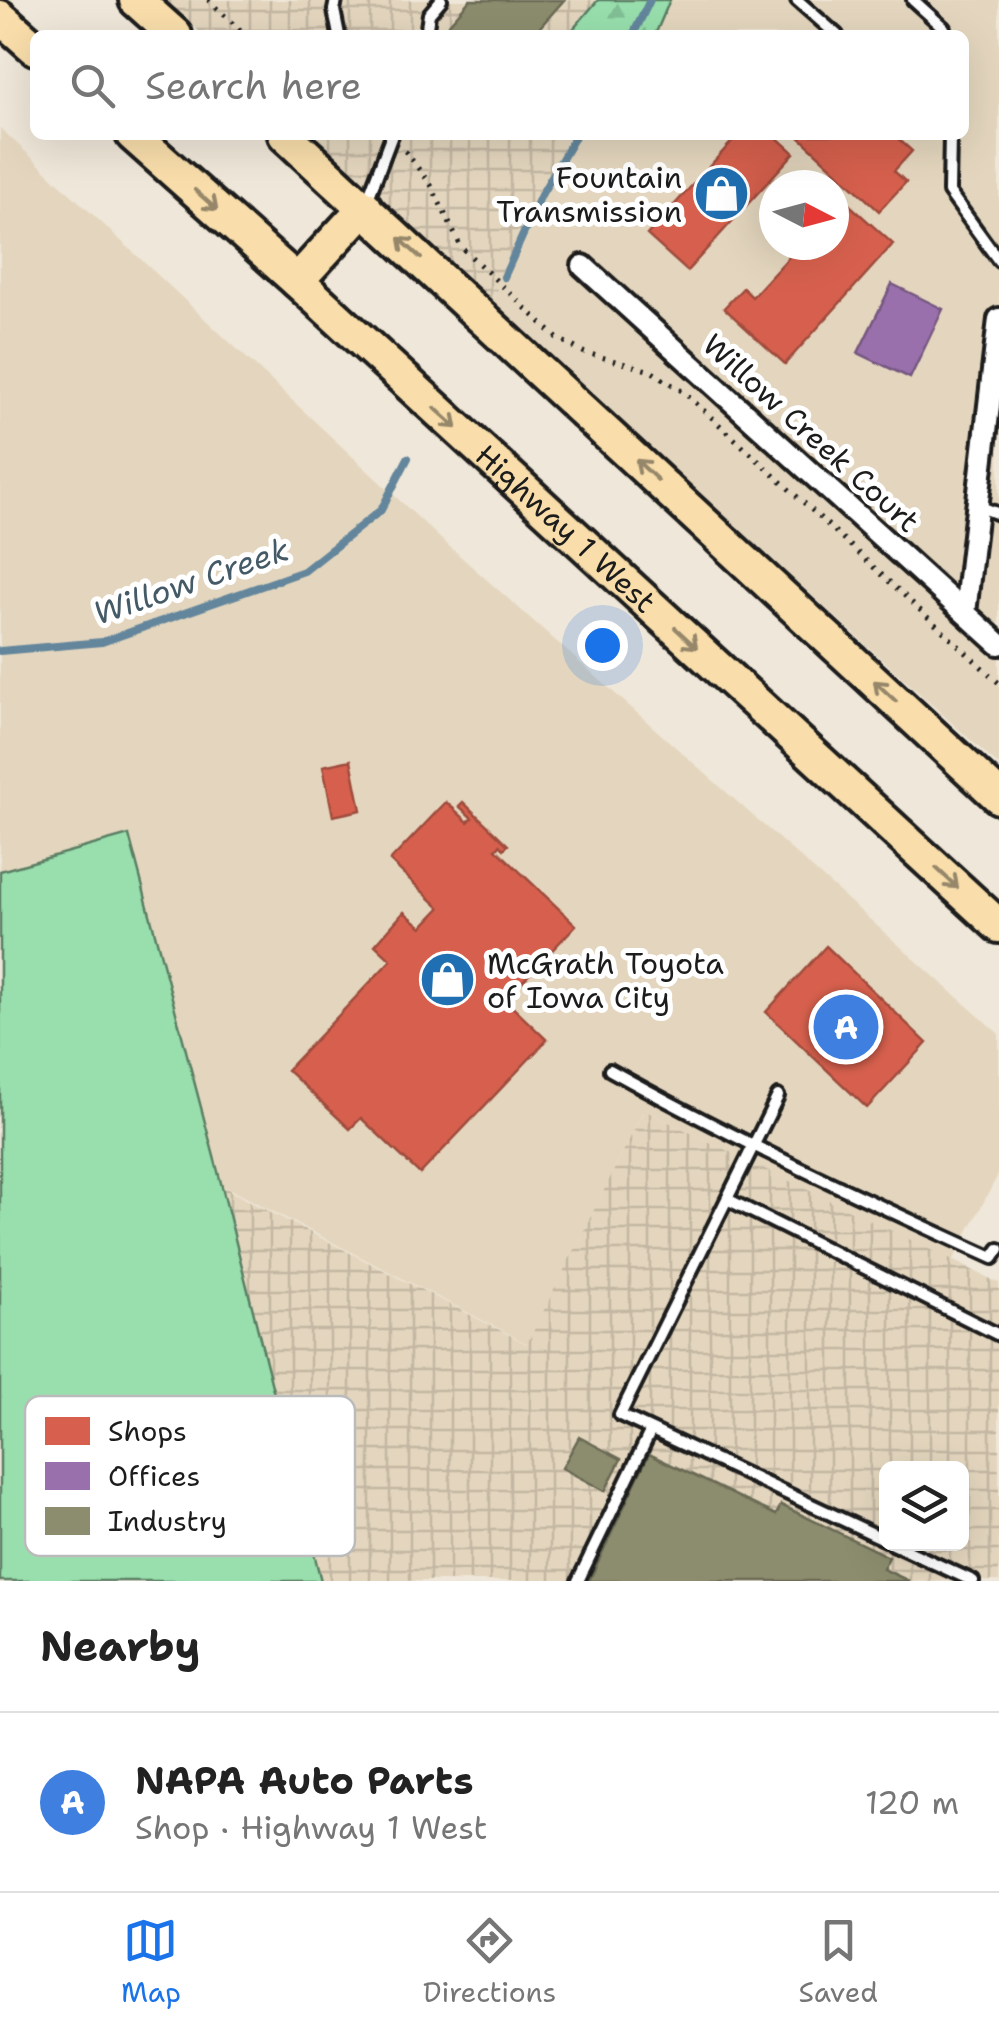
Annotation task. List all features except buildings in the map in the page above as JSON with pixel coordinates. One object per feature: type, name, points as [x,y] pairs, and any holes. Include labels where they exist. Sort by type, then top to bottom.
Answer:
[{"type":"main road","points":[[136,0],[169,30]]},
{"type":"main road","points":[[0,17],[30,44]]},
{"type":"main road","name":"Highway 1 West","points":[[139,140],[999,926]]},
{"type":"main road","points":[[291,140],[999,797]]},
{"type":"main road","points":[[296,281],[365,207]]},
{"type":"street","name":"Willow Creek Court","points":[[583,266],[999,644]]},
{"type":"street","points":[[965,612],[993,511],[999,319]]},
{"type":"lane","points":[[336,0],[338,30]]},
{"type":"lane","points":[[427,30],[429,14],[441,0]]},
{"type":"lane","points":[[797,0],[831,30]]},
{"type":"lane","points":[[912,0],[943,30]]},
{"type":"lane","points":[[365,207],[390,140]]},
{"type":"lane","points":[[950,140],[949,192],[999,261]]},
{"type":"lane","points":[[610,1070],[753,1146],[997,1256]]},
{"type":"lane","points":[[778,1096],[620,1416],[879,1537]]},
{"type":"lane","points":[[727,1199],[999,1335]]},
{"type":"lane","points":[[578,1581],[651,1430]]},
{"type":"lane","points":[[909,1551],[974,1581]]},
{"type":"path","points":[[208,0],[241,30]]},
{"type":"path","points":[[394,140],[431,185],[461,247],[558,338],[584,352],[651,372],[686,392],[999,683]]},
{"type":"shaded area","points":[[165,0],[636,0],[621,30],[198,30]]},
{"type":"shaded area","points":[[636,0],[999,0],[999,766],[491,303],[568,140],[969,140],[969,30],[621,30]]},
{"type":"shaded area","points":[[0,128],[442,540],[999,1034],[999,1173],[952,1262],[644,1110],[528,1344],[222,1185],[275,1396],[25,1396],[25,1556],[315,1556],[321,1581],[0,1581]]},
{"type":"shaded area","points":[[317,140],[568,140],[491,303]]},
{"type":"shaded area","points":[[644,1110],[999,1283],[999,1581],[321,1581],[315,1556],[355,1556],[355,1396],[275,1396],[221,1183],[527,1344]]},
{"type":"green space","points":[[598,0],[670,0],[657,30],[572,30]]},
{"type":"green space","points":[[129,835],[275,1396],[25,1396],[25,1556],[315,1556],[321,1581],[0,1581],[0,871]]},
{"type":"waterway","name":"Willow Creek","points":[[635,30],[650,0]]},
{"type":"waterway","name":"Willow Creek","points":[[504,277],[541,195],[573,140]]},
{"type":"waterway","name":"Willow Creek","points":[[0,651],[102,642],[304,571],[381,510],[408,458]]},
{"type":"place","name":"Fountain Transmission","points":[[721,194]]},
{"type":"place","name":"McGrath Toyota of Iowa City","points":[[448,980]]},
{"type":"place","name":"NAPA Auto Parts","points":[[846,1027]]}]
